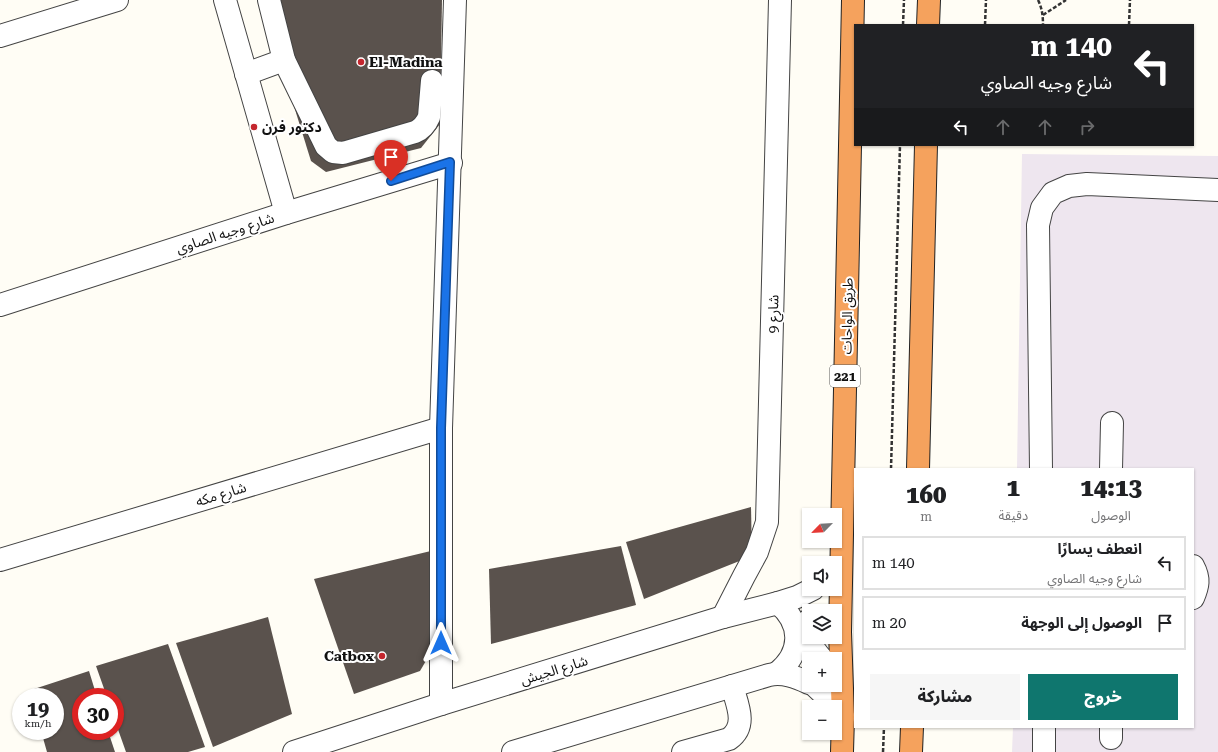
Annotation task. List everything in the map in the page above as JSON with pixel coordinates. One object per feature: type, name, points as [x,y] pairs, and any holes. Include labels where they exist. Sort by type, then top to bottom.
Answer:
[{"type":"highway","name":"طريق الواحات","points":[[838,556],[853,0]]},
{"type":"highway","points":[[928,24],[929,0]]},
{"type":"highway","points":[[918,468],[926,146]]},
{"type":"highway","name":"طريق الواحات","points":[[838,596],[840,632],[839,652]]},
{"type":"highway","name":"طريق الواحات","points":[[840,692],[843,717],[842,752]]},
{"type":"highway","points":[[911,752],[912,728]]},
{"type":"street","points":[[0,36],[117,0]]},
{"type":"street","points":[[225,0],[286,213]]},
{"type":"street","points":[[269,0],[284,60],[326,146],[333,152],[343,152],[408,134],[415,132],[424,126],[429,117],[432,81]]},
{"type":"street","points":[[441,704],[441,428],[455,0]]},
{"type":"street","name":"شارع 9","points":[[723,617],[757,552],[767,522],[780,0]]},
{"type":"street","points":[[246,74],[284,60]]},
{"type":"street","points":[[424,126],[451,138]]},
{"type":"street","name":"شارع وجيه الصاوي","points":[[0,305],[450,162]]},
{"type":"street","points":[[1041,468],[1038,225],[1042,208],[1053,193],[1069,186],[1087,184],[1218,190]]},
{"type":"street","points":[[1112,423],[1112,468]]},
{"type":"street","name":"شارع مكه","points":[[0,560],[441,428]]},
{"type":"street","points":[[1194,568],[1197,573],[1198,586],[1194,596]]},
{"type":"street","name":"شارع الجيش","points":[[294,752],[441,704],[723,617],[778,603],[802,595]]},
{"type":"street","points":[[514,752],[777,673],[785,667],[792,658],[796,637],[795,627],[791,618],[778,603]]},
{"type":"street","points":[[777,673],[802,680]]},
{"type":"street","points":[[683,752],[729,738],[737,731],[740,725],[740,719],[732,686]]},
{"type":"street","points":[[822,692],[843,717]]},
{"type":"street","points":[[1044,728],[1044,752]]},
{"type":"path","points":[[904,0],[904,24]]},
{"type":"path","points":[[985,24],[986,0]]},
{"type":"path","points":[[1038,0],[1043,15],[1043,24]]},
{"type":"path","points":[[1043,15],[1066,0]]},
{"type":"path","points":[[1129,24],[1130,0]]},
{"type":"path","points":[[891,468],[900,146]]},
{"type":"path","points":[[883,752],[884,728]]},
{"type":"shaded area","points":[[1022,154],[1218,156],[1218,752],[1012,752],[1013,728],[1194,728],[1194,468],[1017,468]]},
{"type":"building","name":"El-Madina","points":[[261,0],[442,0],[440,124],[421,148],[326,172],[311,161]]},
{"type":"building","points":[[751,507],[752,556],[644,599],[626,542]]},
{"type":"building","points":[[621,546],[636,605],[491,644],[489,569]]},
{"type":"building","points":[[435,550],[440,637],[420,671],[354,694],[314,579]]},
{"type":"building","points":[[268,617],[292,714],[213,747],[176,643]]},
{"type":"building","points":[[168,644],[205,747],[188,752],[126,752],[122,740],[124,740],[124,688],[104,688],[96,666]]},
{"type":"building","points":[[89,671],[94,688],[72,688],[72,740],[111,740],[115,752],[47,752],[44,740],[64,740],[64,688],[37,688]]},
{"type":"place","name":"El-Madina","points":[[361,62]]},
{"type":"place","name":"دكتور فرن","points":[[254,127]]},
{"type":"place","name":"Catbox","points":[[382,656]]},
{"type":"route","points":[[391,181],[450,162],[441,428],[441,643]]}]
